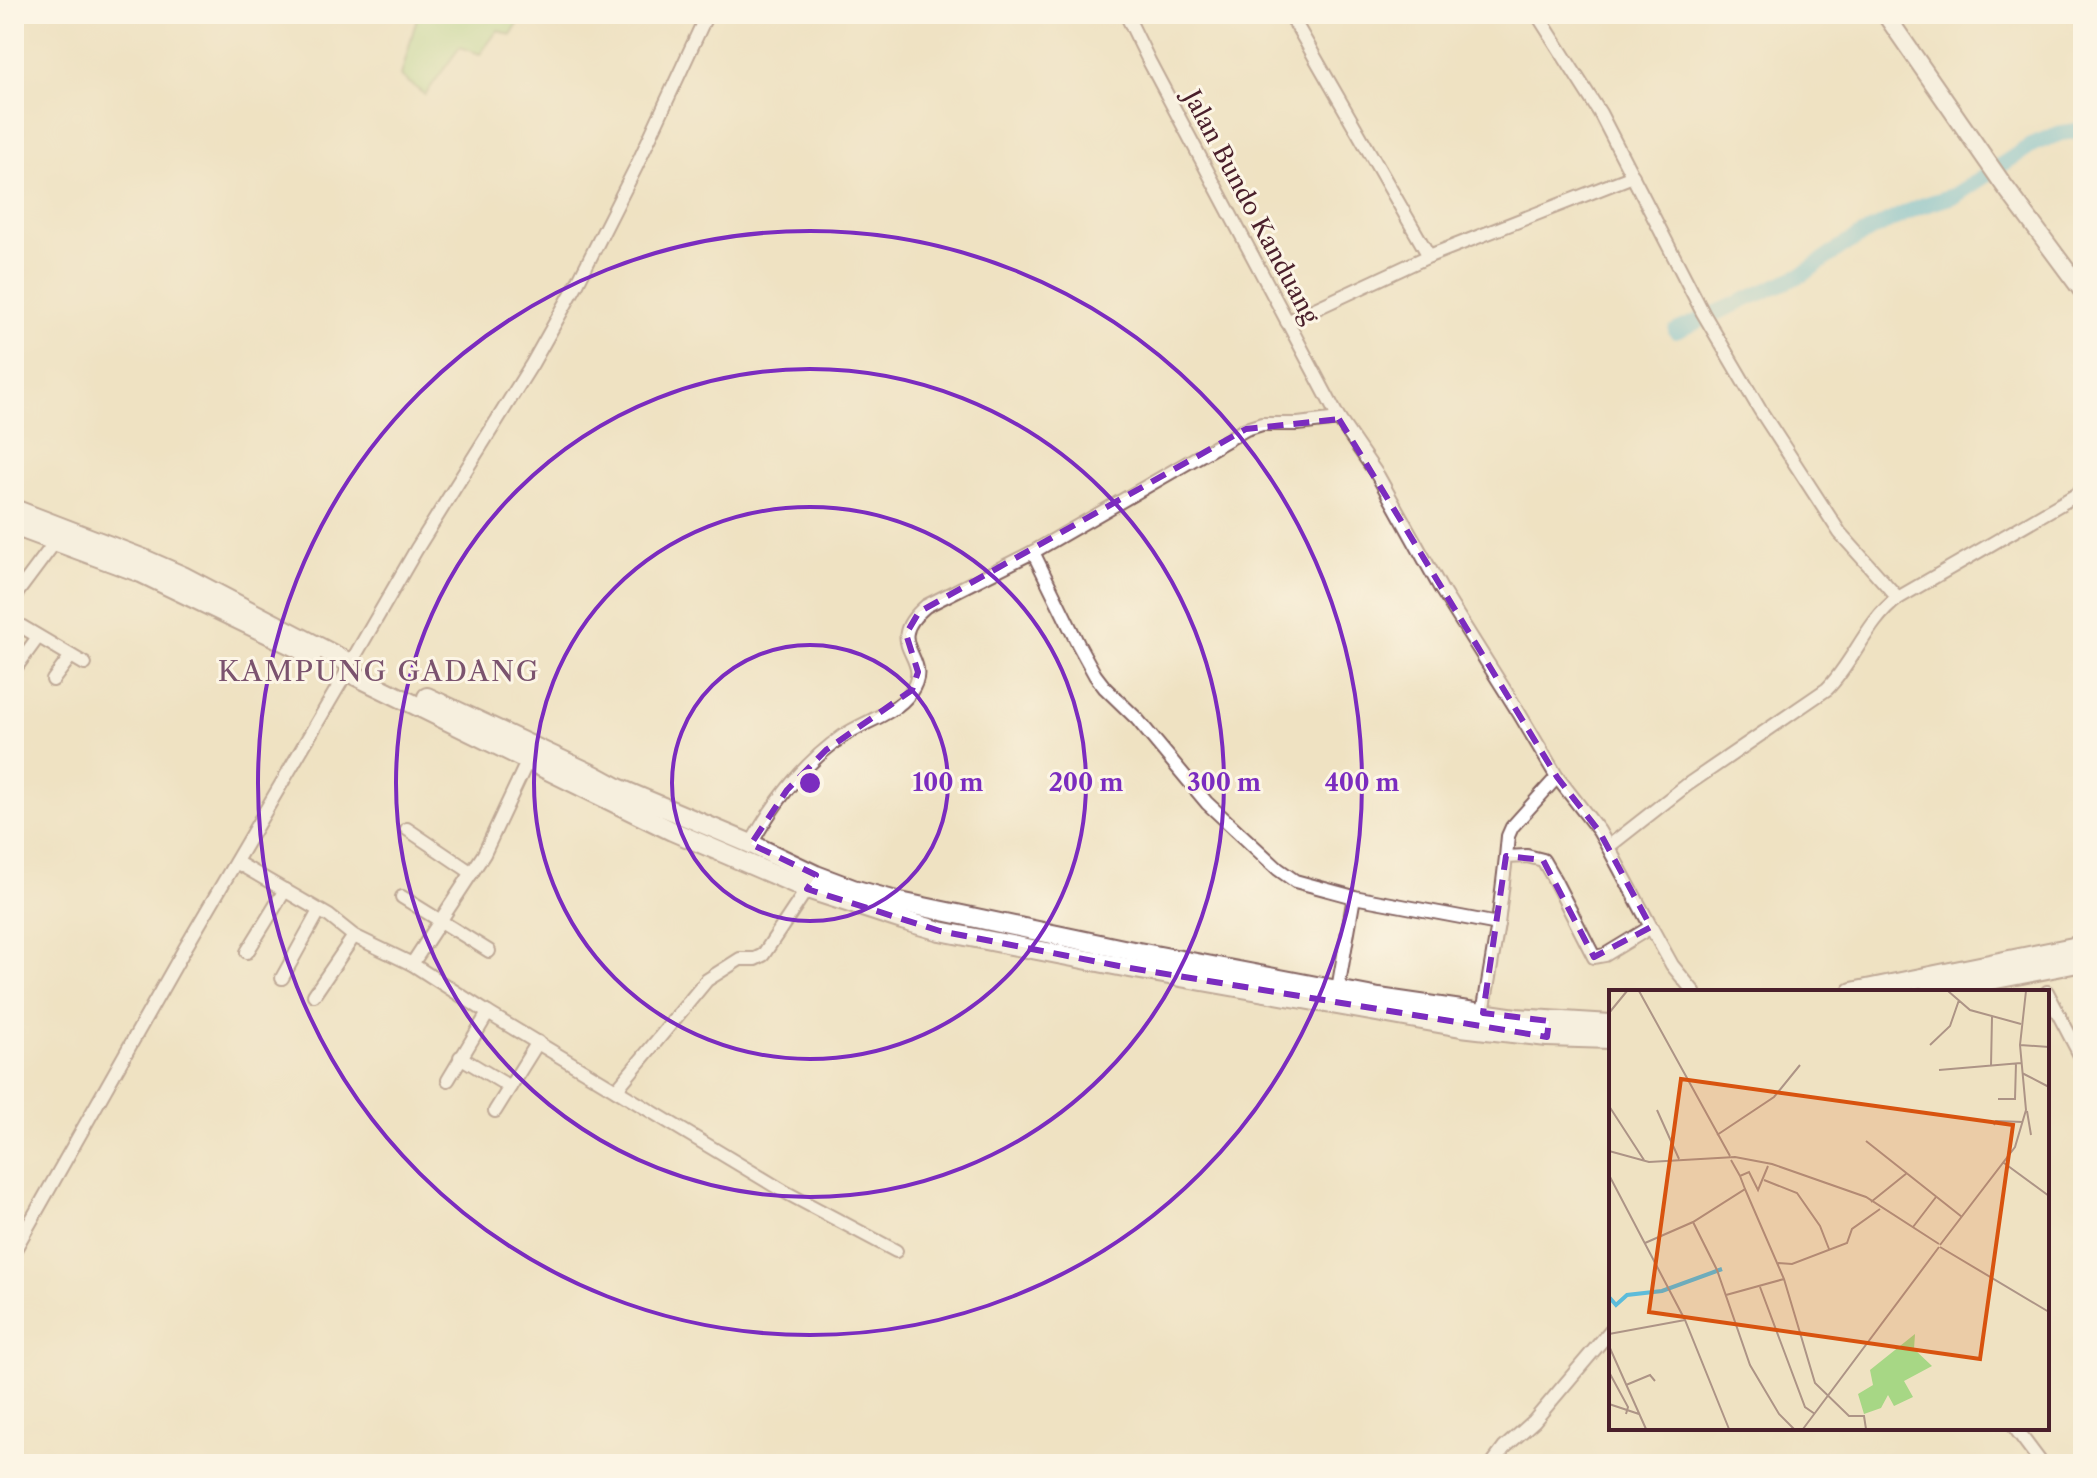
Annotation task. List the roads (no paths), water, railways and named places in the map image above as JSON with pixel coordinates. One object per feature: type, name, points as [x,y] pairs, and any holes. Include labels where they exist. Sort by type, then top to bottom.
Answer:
[{"type":"highway","points":[[14,509],[96,549]]},
{"type":"highway","points":[[14,526],[55,542],[144,559],[211,589],[349,667],[672,831],[811,882],[853,889],[1126,959],[1461,1027],[1548,1029],[1609,1024]]},
{"type":"highway","points":[[349,667],[751,844],[811,882]]},
{"type":"highway","points":[[1933,990],[1955,979],[2083,945]]},
{"type":"highway","points":[[1126,959],[1338,989],[1483,1013],[1548,1029],[1609,1039]]},
{"type":"highway","points":[[1868,990],[2036,971],[2083,962]]},
{"type":"main road","points":[[1885,14],[2003,184],[2083,292]]},
{"type":"street","points":[[14,1251],[18,1236],[416,550],[525,375],[571,294],[630,179],[707,14]]},
{"type":"street","name":"Jalan Bundo Kanduang","points":[[1126,14],[1339,419],[1378,476],[1441,589],[1557,777],[1599,831],[1672,965],[1692,990]]},
{"type":"street","points":[[1290,14],[1429,256]]},
{"type":"street","points":[[1537,14],[1600,113],[1706,318],[1760,410],[1840,533],[1898,598]]},
{"type":"street","points":[[1287,322],[1429,256],[1633,176]]},
{"type":"street","points":[[751,844],[787,790],[826,750],[844,735],[907,697],[918,672],[906,634],[907,628],[913,617],[926,606],[1033,552],[1246,429],[1262,424],[1339,419]]},
{"type":"street","points":[[1608,847],[1687,785],[1827,689],[1874,621],[1898,598],[2083,491]]},
{"type":"street","points":[[16,592],[55,542]]},
{"type":"street","points":[[1033,552],[1095,675],[1105,688],[1137,719],[1207,803],[1289,878],[1354,897],[1498,924]]},
{"type":"street","points":[[14,622],[85,664]]},
{"type":"street","points":[[14,670],[38,637]]},
{"type":"street","points":[[53,680],[71,656]]},
{"type":"street","points":[[412,964],[484,854],[528,760]]},
{"type":"street","points":[[1483,1013],[1498,924],[1508,836],[1512,827],[1557,777]]},
{"type":"street","points":[[407,829],[472,873]]},
{"type":"street","points":[[1506,857],[1527,856],[1543,860],[1594,957],[1605,955],[1651,927]]},
{"type":"street","points":[[236,862],[319,911],[354,936],[412,964],[785,1192],[896,1251]]},
{"type":"street","points":[[616,1090],[707,980],[740,959],[755,959],[763,955],[811,882]]},
{"type":"street","points":[[247,952],[285,890]]},
{"type":"street","points":[[402,897],[489,951]]},
{"type":"street","points":[[1338,989],[1354,897]]},
{"type":"street","points":[[282,978],[319,911]]},
{"type":"street","points":[[314,995],[354,936]]},
{"type":"street","points":[[2036,971],[2046,990]]},
{"type":"street","points":[[2049,996],[2083,1061]]},
{"type":"street","points":[[448,1080],[488,1013]]},
{"type":"street","points":[[495,1111],[538,1042]]},
{"type":"street","points":[[460,1057],[510,1087]]},
{"type":"street","points":[[1492,1464],[1504,1448],[1534,1421],[1609,1332]]},
{"type":"street","points":[[2016,1430],[2042,1464]]},
{"type":"waterway","points":[[1676,331],[1803,274],[1848,243],[1918,207],[1956,195],[2033,144],[2061,133],[2083,130]]},
{"type":"district","name":"KAMPUNG GADANG","points":[[379,671]]}]
